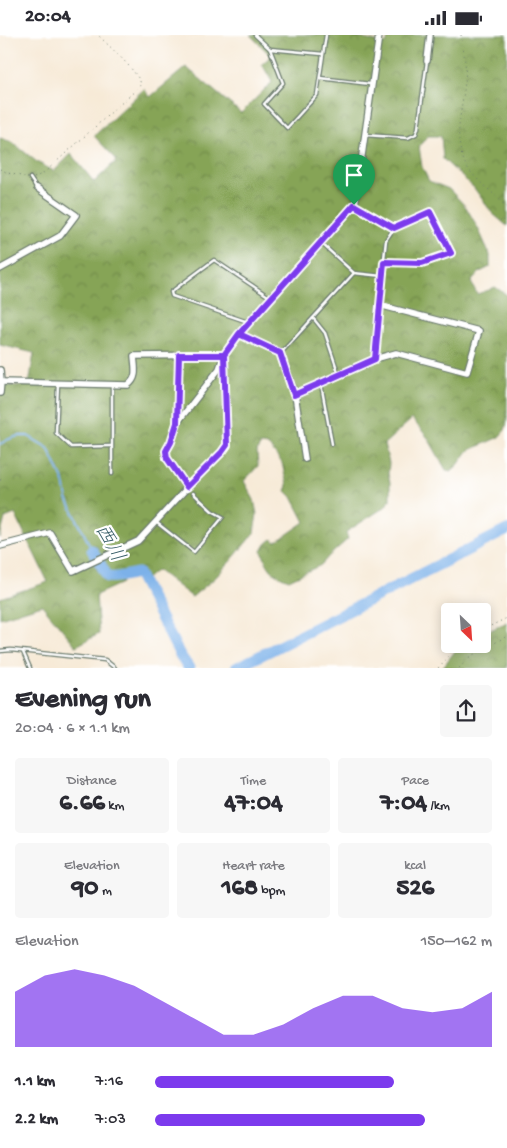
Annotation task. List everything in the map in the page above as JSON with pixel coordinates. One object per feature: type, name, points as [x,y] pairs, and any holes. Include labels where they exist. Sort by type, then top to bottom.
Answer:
[{"type":"street","points":[[177,423],[219,369],[224,355],[239,334],[354,205],[379,35]]},
{"type":"street","points":[[427,61],[430,35]]},
{"type":"street","points":[[0,269],[60,236],[76,215],[37,189]]},
{"type":"street","points":[[294,395],[375,359],[396,353],[467,372],[480,331],[379,305],[375,359]]},
{"type":"street","points":[[239,334],[280,353],[294,395],[304,459]]},
{"type":"street","points":[[179,355],[177,423],[166,451],[167,458],[187,487]]},
{"type":"street","points":[[1,382],[128,385],[135,377],[134,356],[224,355]]},
{"type":"street","points":[[0,546],[50,533],[73,571],[138,541],[227,445],[224,355]]},
{"type":"street","points":[[0,370],[0,393]]},
{"type":"lane","points":[[255,35],[270,49],[283,83],[264,104],[287,128],[317,95],[326,35]]},
{"type":"lane","points":[[270,49],[324,54]]},
{"type":"lane","points":[[365,135],[408,138],[416,134],[427,61]]},
{"type":"lane","points":[[320,78],[372,85]]},
{"type":"lane","points":[[30,178],[37,189]]},
{"type":"lane","points":[[354,205],[394,228]]},
{"type":"lane","points":[[379,305],[386,240],[394,228],[430,212],[451,253],[422,263],[384,262]]},
{"type":"lane","points":[[320,243],[354,273],[382,276]]},
{"type":"lane","points":[[250,322],[172,296],[171,292],[214,260],[271,298]]},
{"type":"lane","points":[[280,353],[354,273]]},
{"type":"lane","points":[[313,318],[326,333],[339,375]]},
{"type":"lane","points":[[58,383],[56,433],[71,447],[112,446]]},
{"type":"lane","points":[[321,383],[332,444]]},
{"type":"lane","points":[[112,385],[112,474]]},
{"type":"lane","points":[[156,522],[194,552],[223,517],[212,511],[193,493]]},
{"type":"lane","points":[[0,651],[105,660],[115,668]]},
{"type":"lane","points":[[22,652],[30,668]]},
{"type":"path","points":[[0,169],[8,173],[30,178],[45,172],[141,84],[141,81],[135,74],[98,35]]},
{"type":"path","points":[[461,35],[466,80],[460,123],[459,143],[461,152],[468,167],[477,179],[507,208]]},
{"type":"path","points":[[0,480],[4,479]]},
{"type":"path","points":[[491,626],[507,618]]},
{"type":"path","points":[[459,668],[471,656],[507,636]]},
{"type":"path","points":[[438,668],[446,660],[449,653]]},
{"type":"green space","points":[[250,35],[347,35],[386,44],[389,35],[507,35],[507,226],[492,213],[474,188],[443,159],[441,136],[428,136],[419,146],[422,167],[429,181],[449,189],[466,207],[490,255],[490,267],[480,272],[471,282],[477,294],[495,287],[507,295],[507,421],[505,430],[499,437],[468,451],[451,471],[446,470],[428,438],[412,419],[384,444],[389,463],[388,474],[390,483],[390,500],[385,507],[346,532],[348,539],[321,565],[289,580],[271,570],[262,551],[272,539],[276,542],[305,522],[292,497],[286,491],[287,485],[282,463],[269,446],[260,445],[257,452],[258,466],[244,481],[254,500],[257,514],[254,533],[216,577],[192,597],[157,570],[140,584],[136,575],[121,578],[122,583],[96,595],[99,634],[76,646],[42,605],[0,618],[0,598],[48,582],[15,514],[5,518],[0,538],[0,386],[29,385],[34,353],[0,345],[0,138],[12,142],[37,162],[54,171],[71,154],[94,182],[117,160],[94,136],[144,89],[150,97],[186,67],[241,113],[272,82],[262,64],[271,56]]},
{"type":"green space","points":[[507,622],[507,668],[442,668],[453,653],[491,653],[491,630]]},
{"type":"waterway","name":"西川","points":[[0,444],[19,436],[28,436],[48,448],[64,482],[67,499],[92,550]]},
{"type":"waterway","name":"西川","points":[[236,668],[507,530]]},
{"type":"waterway","name":"西川","points":[[92,550],[108,577],[138,573],[180,655],[189,668]]},
{"type":"route","points":[[354,205],[239,334],[224,355],[179,355],[177,423],[166,451],[167,458],[187,487],[227,445],[224,355],[239,334],[280,353],[294,395],[375,359],[384,262],[422,263],[451,253],[430,212],[394,228],[354,205]]}]
